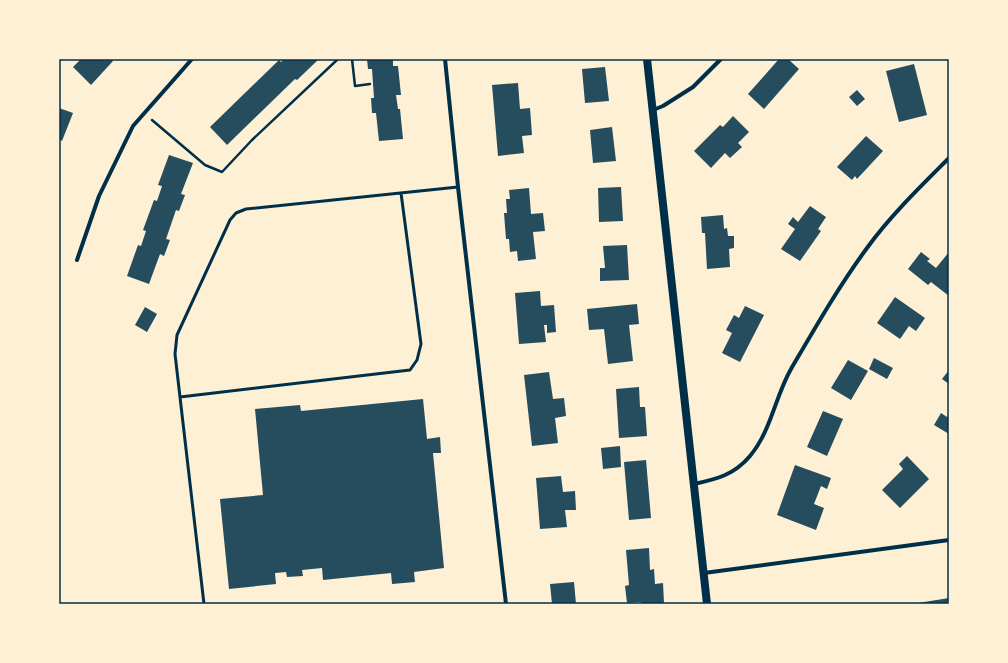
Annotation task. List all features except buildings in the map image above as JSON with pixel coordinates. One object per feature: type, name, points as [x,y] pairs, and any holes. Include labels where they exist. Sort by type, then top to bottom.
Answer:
[{"type":"main road","points":[[647,59],[707,604]]},
{"type":"street","points":[[76,260],[100,196],[133,126],[192,59]]},
{"type":"street","points":[[445,59],[458,187],[506,604]]},
{"type":"street","points":[[653,110],[663,106],[693,87],[721,59]]},
{"type":"street","points":[[694,484],[717,479],[735,471],[749,457],[762,440],[788,374],[815,327],[867,247],[915,192],[949,158]]},
{"type":"street","points":[[703,573],[949,540]]},
{"type":"lane","points":[[204,604],[175,354],[177,335],[230,220],[236,213],[246,209],[458,187]]},
{"type":"lane","points":[[180,397],[410,370],[417,360],[421,344],[402,193]]},
{"type":"path","points":[[144,114],[205,165],[222,172],[252,140],[338,59]]},
{"type":"path","points":[[352,59],[355,86],[370,84]]}]
